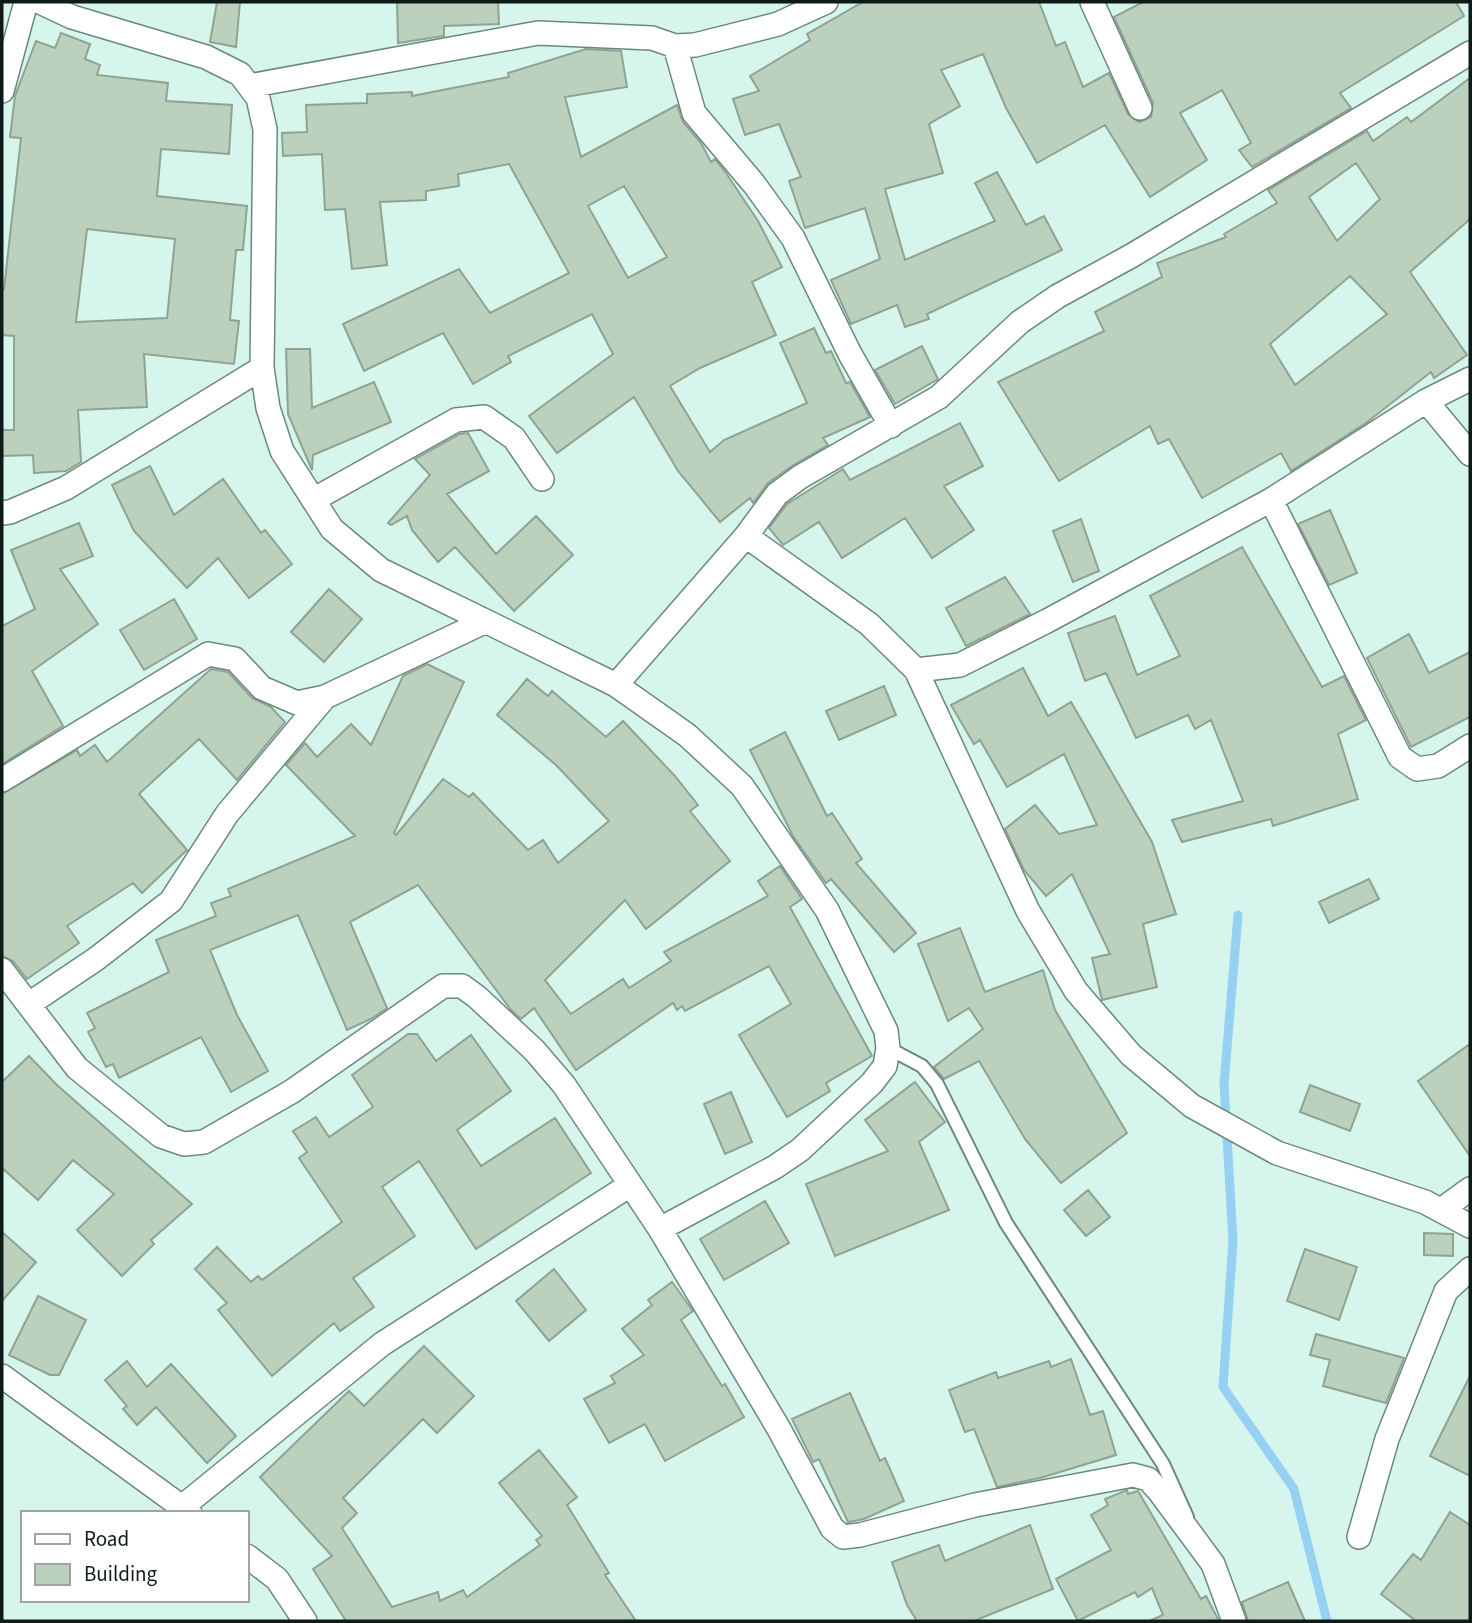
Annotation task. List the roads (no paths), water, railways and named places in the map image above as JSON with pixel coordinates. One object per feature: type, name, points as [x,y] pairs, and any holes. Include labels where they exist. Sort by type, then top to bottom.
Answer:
[{"type":"street","points":[[2,91],[26,2]]},
{"type":"street","points":[[40,2],[72,17],[206,57],[240,75],[258,98],[265,128],[262,368],[268,408],[282,451],[332,528],[373,564],[484,622],[616,685],[687,736],[742,786],[827,910],[886,1031],[888,1048],[885,1066],[872,1083],[800,1150],[775,1167],[660,1229]]},
{"type":"street","points":[[249,86],[538,33],[652,38],[675,46],[695,45],[778,24],[826,2]]},
{"type":"street","points":[[1092,2],[1140,108]]},
{"type":"street","points":[[675,46],[694,113],[754,184],[793,237],[850,354],[891,426]]},
{"type":"street","points":[[616,685],[746,536],[776,494],[800,477],[939,397],[1020,321],[1058,296],[1131,256],[1470,53]]},
{"type":"street","points":[[2,513],[66,488],[262,368]]},
{"type":"street","points":[[916,670],[960,665],[1271,500],[1426,401],[1470,379]]},
{"type":"street","points":[[1426,401],[1470,454]]},
{"type":"street","points":[[313,499],[456,420],[484,417],[514,438],[542,479]]},
{"type":"street","points":[[1271,500],[1400,757],[1418,769],[1438,766],[1470,746]]},
{"type":"street","points":[[746,536],[869,624],[916,670],[1028,911],[1076,991],[1131,1055],[1192,1106],[1277,1153],[1441,1210],[1470,1226]]},
{"type":"street","points":[[2,780],[208,654],[235,659],[262,688],[298,703],[325,697],[484,622]]},
{"type":"street","points":[[29,1004],[96,959],[171,901],[227,814],[325,697]]},
{"type":"street","points":[[2,970],[77,1068],[161,1136],[184,1144],[204,1142],[291,1092],[443,986],[462,986],[515,1032],[556,1076],[631,1185],[779,1429],[832,1528],[843,1536],[975,1505],[1133,1475],[1148,1479],[1213,1564],[1234,1621]]},
{"type":"street","points":[[2,1376],[186,1510],[382,1343],[631,1185]]},
{"type":"street","points":[[1441,1210],[1470,1189]]},
{"type":"street","points":[[1359,1537],[1387,1439],[1446,1290],[1470,1269]]},
{"type":"street","points":[[248,1557],[277,1578],[305,1621]]},
{"type":"lane","points":[[888,1048],[922,1066],[937,1084],[1006,1223],[1163,1464],[1194,1538]]},
{"type":"waterway","points":[[1238,915],[1224,1084],[1233,1241],[1223,1387],[1294,1489],[1327,1621]]}]
